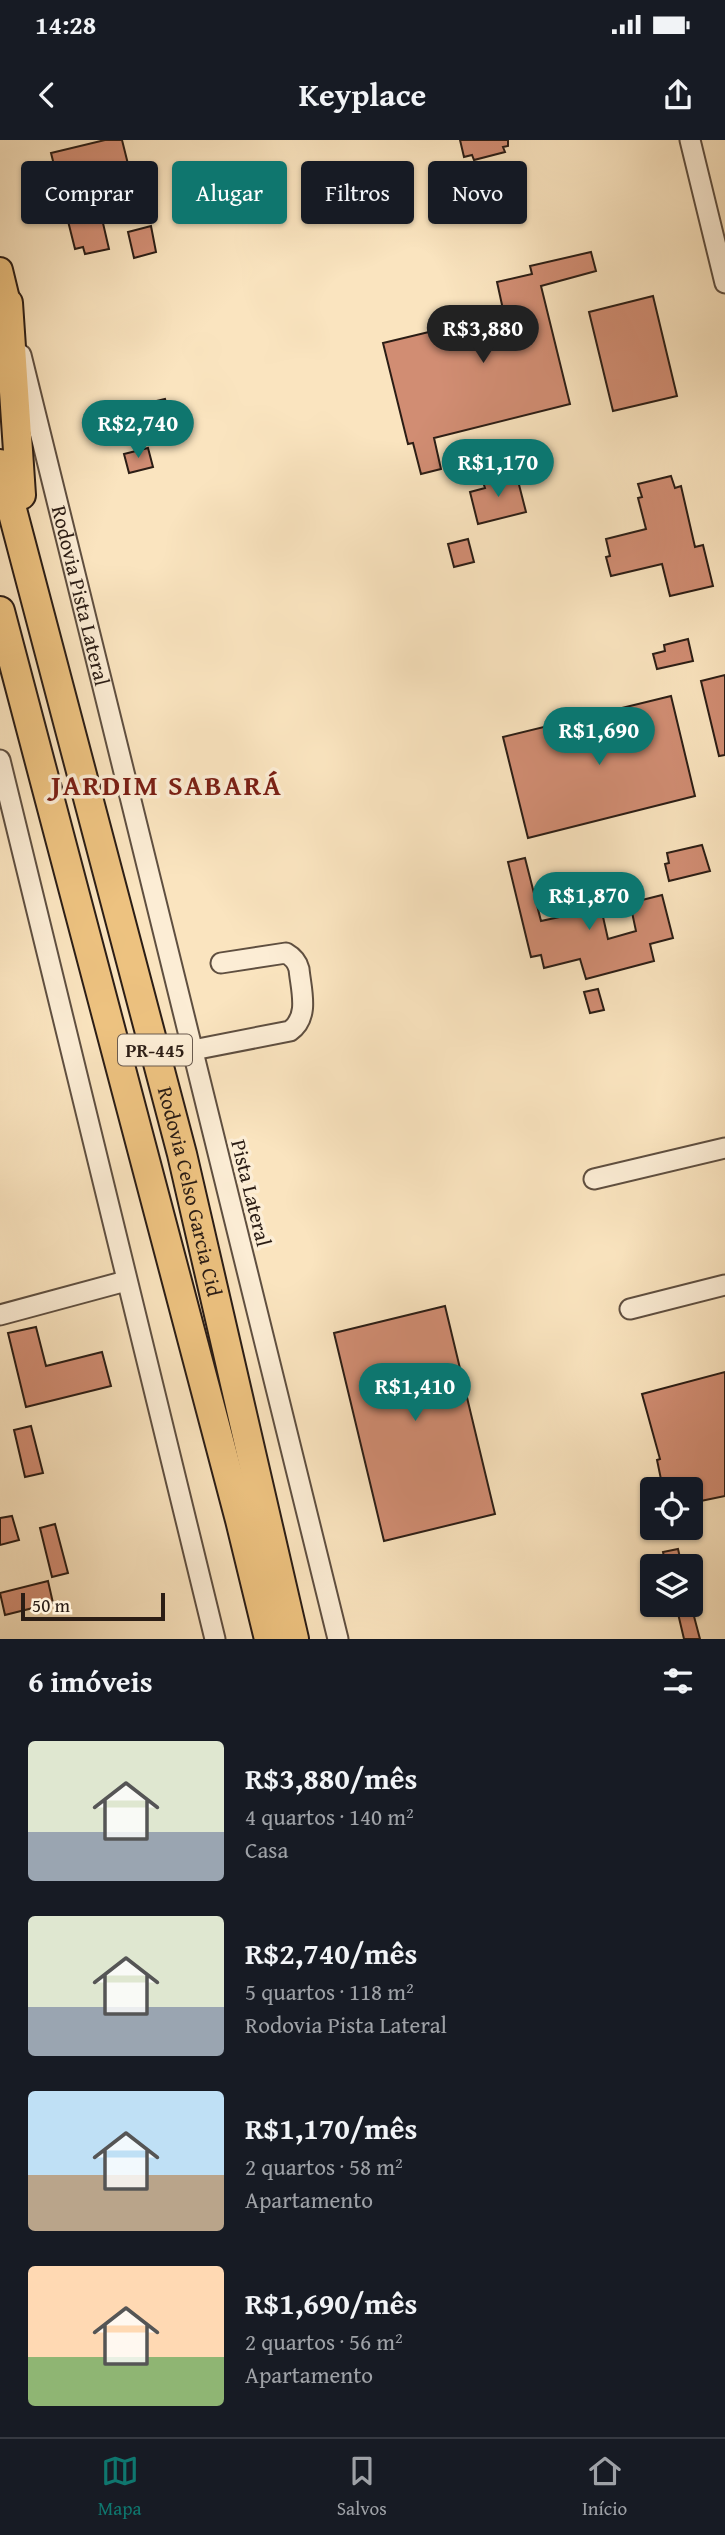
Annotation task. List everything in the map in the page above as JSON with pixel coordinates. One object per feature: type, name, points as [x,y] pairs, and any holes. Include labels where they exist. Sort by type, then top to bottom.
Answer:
[{"type":"highway","points":[[8,303],[25,557]]},
{"type":"highway","name":"Rodovia Celso Garcia Cid","points":[[0,464],[182,1154],[294,1639]]},
{"type":"highway","name":"Rodovia Celso Garcia Cid","points":[[0,611],[269,1639]]},
{"type":"main road","name":"Rodovia Pista Lateral","points":[[0,270],[8,303]]},
{"type":"street","points":[[690,140],[725,283]]},
{"type":"street","name":"Rodovia Pista Lateral","points":[[8,303],[120,758]]},
{"type":"street","name":"Pista Lateral","points":[[120,758],[338,1639]]},
{"type":"street","points":[[0,760],[215,1639]]},
{"type":"street","points":[[193,1050],[290,1031],[301,1020],[303,1010],[299,969],[298,962],[293,957],[286,953],[221,963]]},
{"type":"street","points":[[594,1179],[725,1148]]},
{"type":"street","points":[[0,1315],[126,1281]]},
{"type":"street","points":[[630,1309],[725,1285]]},
{"type":"building","points":[[105,140],[122,140],[127,161],[53,161],[51,153]]},
{"type":"building","points":[[460,140],[508,140],[508,146],[503,147],[505,152],[474,160],[472,155],[464,157]]},
{"type":"building","points":[[69,224],[103,224],[109,249],[85,254],[83,247],[75,249]]},
{"type":"building","points":[[151,226],[156,252],[134,258],[128,232]]},
{"type":"building","points":[[591,252],[596,271],[541,286],[570,404],[434,438],[441,469],[421,474],[413,443],[408,444],[383,343],[504,314],[497,282],[532,274],[530,266]]},
{"type":"building","points":[[653,296],[677,396],[613,411],[589,312]]},
{"type":"building","points":[[165,399],[169,414],[152,418],[148,403]]},
{"type":"building","points":[[148,448],[153,467],[129,473],[124,454]]},
{"type":"building","points":[[516,473],[526,512],[478,524],[470,492],[485,488],[483,482]]},
{"type":"building","points":[[671,476],[675,488],[681,486],[695,547],[703,545],[713,586],[670,596],[662,564],[611,576],[606,557],[610,556],[606,539],[646,529],[638,498],[642,497],[638,484]]},
{"type":"building","points":[[468,539],[474,562],[454,567],[448,544]]},
{"type":"building","points":[[688,639],[693,661],[657,669],[653,654],[665,651],[664,645]]},
{"type":"building","points":[[725,675],[725,755],[719,756],[701,681]]},
{"type":"building","points":[[671,696],[695,796],[528,838],[503,737]]},
{"type":"building","points":[[702,845],[710,871],[669,881],[665,864],[669,863],[667,853]]},
{"type":"building","points":[[525,858],[541,921],[601,908],[608,939],[636,931],[630,903],[662,895],[673,938],[650,944],[654,961],[586,979],[580,959],[544,968],[541,955],[531,957],[508,862]]},
{"type":"building","points":[[598,989],[604,1010],[590,1013],[584,992]]},
{"type":"building","points":[[445,1306],[495,1514],[384,1541],[334,1333]]},
{"type":"building","points":[[36,1327],[46,1366],[102,1352],[111,1386],[26,1407],[8,1333]]},
{"type":"building","points":[[725,1372],[725,1496],[703,1501],[703,1477],[661,1477],[657,1460],[660,1459],[642,1394]]},
{"type":"building","points":[[31,1426],[43,1473],[25,1477],[14,1430]]},
{"type":"building","points":[[12,1516],[19,1540],[0,1545],[0,1518]]},
{"type":"building","points":[[55,1524],[68,1573],[52,1577],[40,1528]]},
{"type":"building","points":[[678,1549],[679,1554],[663,1554]]},
{"type":"building","points":[[48,1581],[53,1603],[5,1615],[0,1593]]},
{"type":"building","points":[[679,1617],[694,1617],[700,1639],[684,1639]]},
{"type":"district","name":"JARDIM SABARÁ","points":[[167,785]]}]
